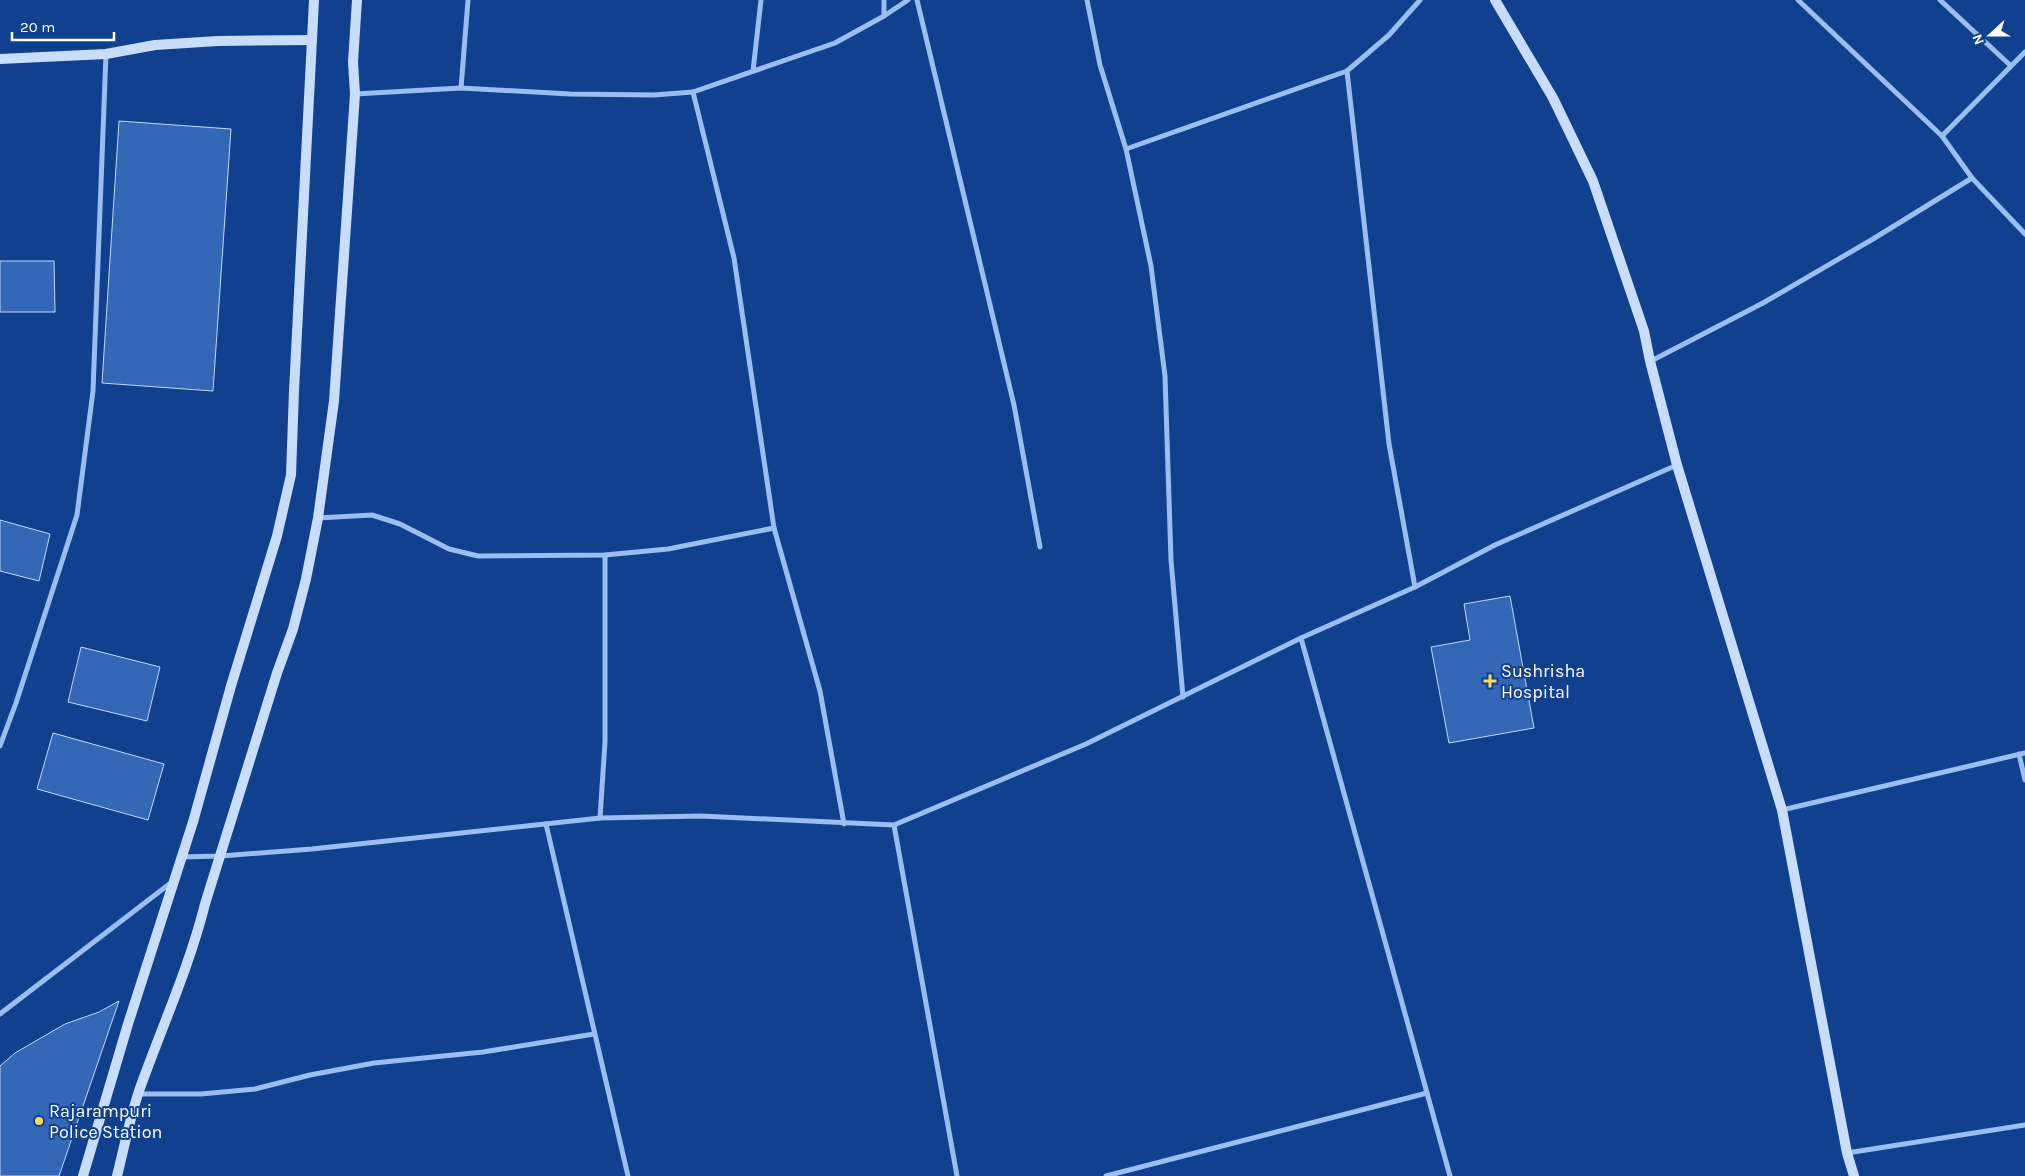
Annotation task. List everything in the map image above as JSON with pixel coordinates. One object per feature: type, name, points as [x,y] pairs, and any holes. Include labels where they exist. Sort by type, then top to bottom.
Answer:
[{"type":"main road","points":[[83,1176],[128,1024],[194,822],[242,650],[277,536],[292,475],[294,391],[314,0]]},
{"type":"main road","points":[[117,1176],[138,1094],[178,990],[277,673],[293,629],[306,579],[318,518],[334,401],[355,94],[353,62],[357,0]]},
{"type":"main road","points":[[1495,0],[1553,98],[1593,181],[1644,330],[1650,361],[1678,465],[1782,810],[1847,1153],[1854,1176]]},
{"type":"main road","points":[[0,59],[106,54],[156,45],[312,40]]},
{"type":"street","points":[[461,88],[468,0]]},
{"type":"street","points":[[753,71],[761,0]]},
{"type":"street","points":[[884,0],[884,16]]},
{"type":"street","points":[[355,94],[461,88],[645,95],[693,92],[835,43],[884,16],[908,0]]},
{"type":"street","points":[[917,0],[1014,405],[1040,547]]},
{"type":"street","points":[[1087,0],[1100,65],[1126,149],[1151,266],[1166,376],[1172,560],[1183,696]]},
{"type":"street","points":[[1126,149],[1347,71],[1389,36],[1420,0]]},
{"type":"street","points":[[1798,0],[1942,136],[1972,178],[2025,234]]},
{"type":"street","points":[[1940,0],[2011,66]]},
{"type":"street","points":[[1942,136],[2025,52]]},
{"type":"street","points":[[0,746],[16,704],[77,515],[93,391],[106,54]]},
{"type":"street","points":[[1347,71],[1389,444],[1415,587]]},
{"type":"street","points":[[693,92],[734,258],[774,528],[820,691],[844,824]]},
{"type":"street","points":[[1650,361],[1763,303],[1873,239],[1972,178]]},
{"type":"street","points":[[181,857],[312,849],[600,818],[700,816],[894,825],[1086,744],[1301,638],[1415,587],[1495,545],[1678,465]]},
{"type":"street","points":[[318,518],[372,515],[400,524],[449,549],[478,556],[605,555],[668,550],[774,528]]},
{"type":"street","points":[[600,818],[605,742],[605,555]]},
{"type":"street","points":[[1301,638],[1450,1176]]},
{"type":"street","points":[[1782,810],[2022,753],[2025,780]]},
{"type":"street","points":[[546,824],[628,1176]]},
{"type":"street","points":[[894,825],[957,1176]]},
{"type":"street","points":[[0,1014],[174,880]]},
{"type":"street","points":[[138,1094],[201,1094],[255,1089],[310,1075],[374,1063],[483,1052],[594,1034]]},
{"type":"street","points":[[1106,1176],[1427,1093]]},
{"type":"street","points":[[1847,1153],[2025,1125]]},
{"type":"building","points":[[119,121],[231,129],[213,391],[102,383]]},
{"type":"building","points":[[0,261],[54,261],[55,312],[0,312]]},
{"type":"building","points":[[0,520],[50,534],[39,581],[0,571]]},
{"type":"building","points":[[1510,596],[1534,728],[1449,743],[1431,647],[1470,640],[1464,604]]},
{"type":"building","points":[[81,647],[160,667],[147,721],[68,702]]},
{"type":"building","points":[[53,733],[164,764],[148,820],[37,789]]},
{"type":"building","name":"Rajarampuri Police Station","points":[[119,1001],[59,1176],[0,1176],[0,1066],[15,1053],[65,1024],[99,1012]]},
{"type":"place","name":"Sushrisha Hospital","points":[[1490,681]]},
{"type":"place","name":"Rajarampuri Police Station","points":[[39,1121]]}]
